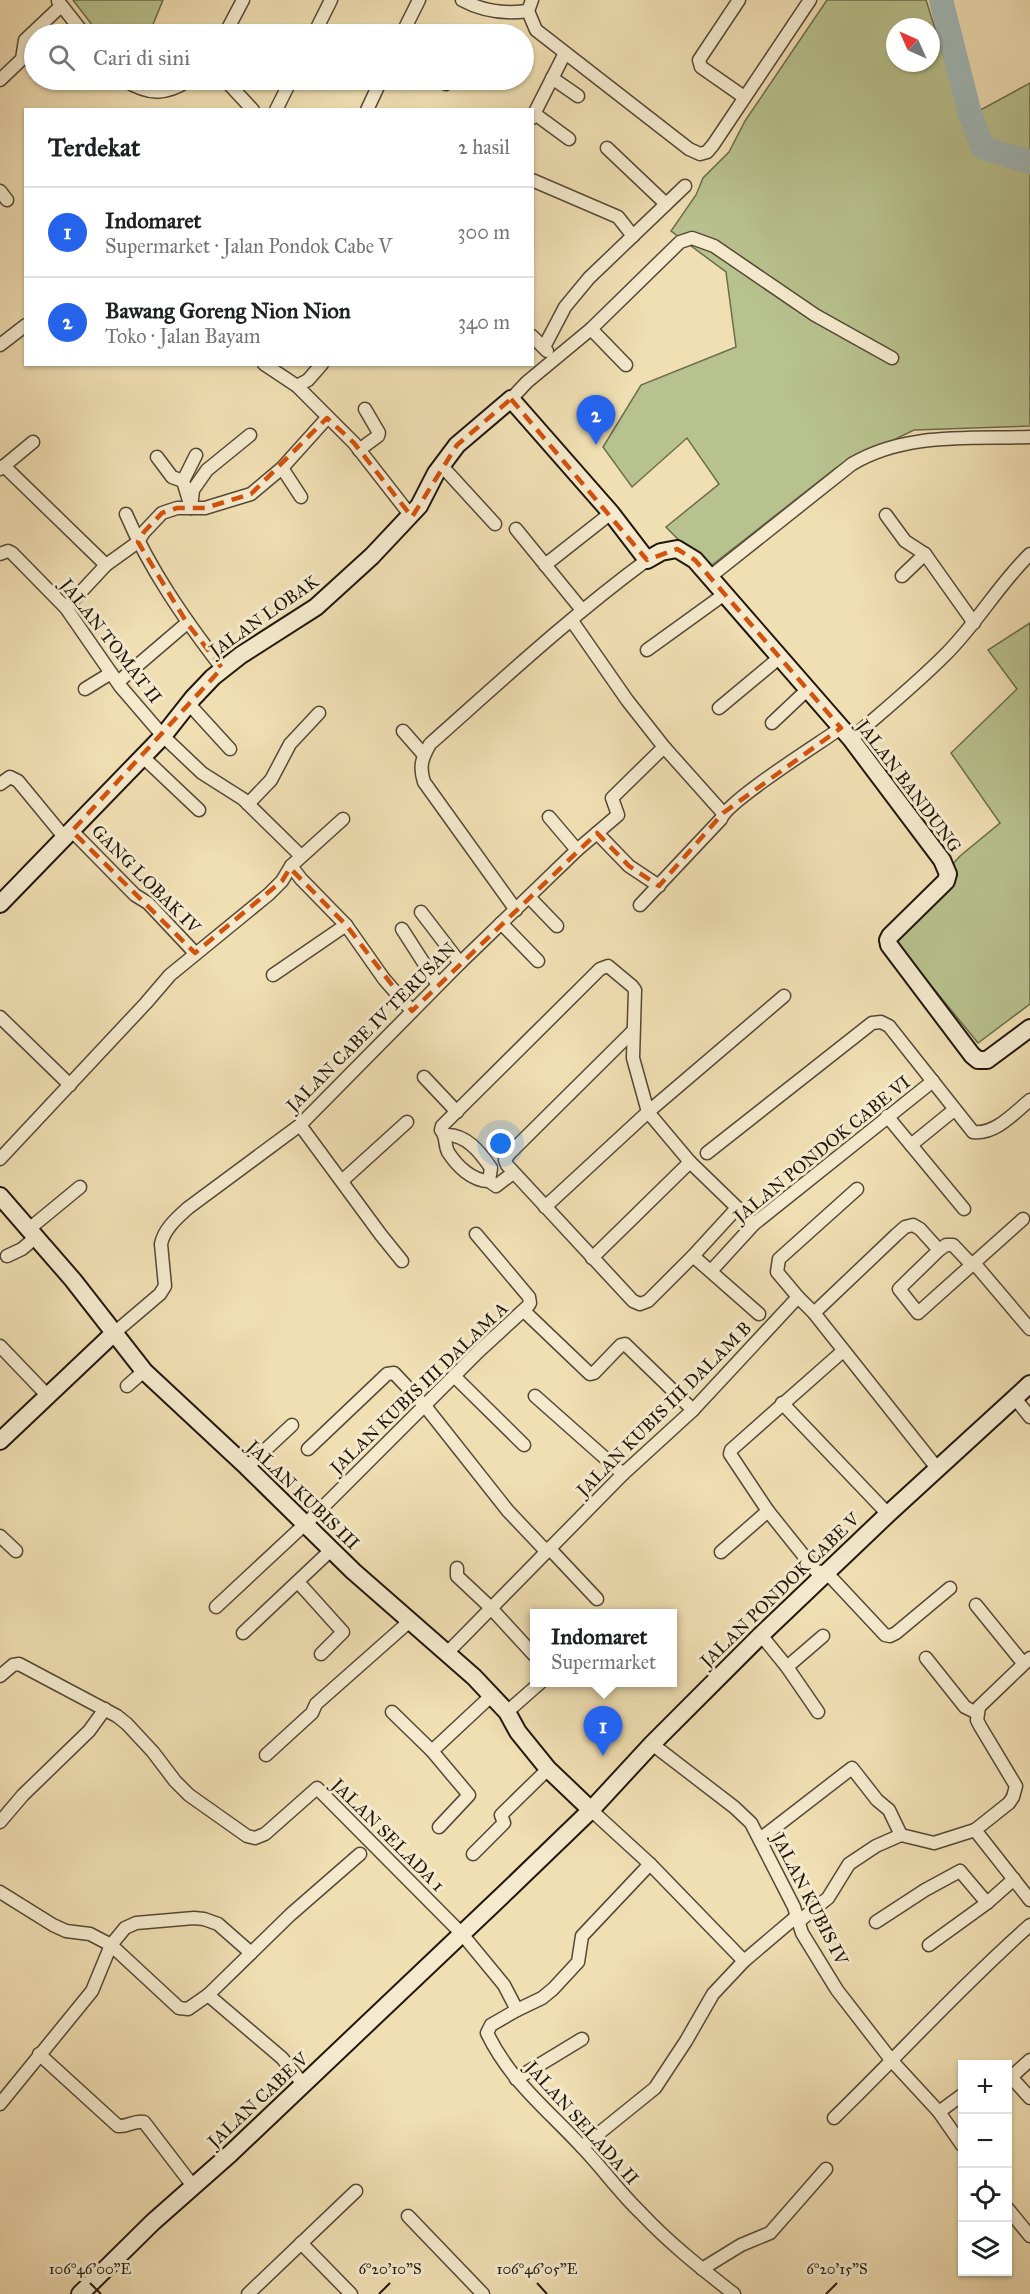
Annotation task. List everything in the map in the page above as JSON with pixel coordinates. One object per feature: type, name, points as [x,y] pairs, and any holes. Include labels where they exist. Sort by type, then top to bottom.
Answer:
[{"type":"street","points":[[230,24],[243,0]]},
{"type":"street","points":[[319,24],[331,0]]},
{"type":"street","points":[[407,24],[419,0]]},
{"type":"street","points":[[462,0],[476,8],[513,13],[530,5],[536,30],[689,149],[700,154],[707,152],[713,145],[810,0]]},
{"type":"street","points":[[739,0],[699,60],[701,67],[744,97]]},
{"type":"street","points":[[40,24],[59,3],[76,24]]},
{"type":"street","points":[[0,80],[22,59],[24,46]]},
{"type":"street","points":[[565,53],[534,116],[569,139]]},
{"type":"street","points":[[552,78],[578,96]]},
{"type":"street","points":[[147,90],[162,92],[166,90]]},
{"type":"street","points":[[234,90],[251,108]]},
{"type":"street","points":[[277,108],[286,90]]},
{"type":"street","points":[[368,108],[376,90]]},
{"type":"street","points":[[607,148],[666,204]]},
{"type":"street","points":[[534,181],[618,217],[633,236]]},
{"type":"street","points":[[544,347],[565,307],[589,278],[685,186]]},
{"type":"street","name":"JALAN LOBAK","points":[[0,904],[163,736],[188,704],[222,668],[316,607],[346,581],[411,516],[425,498],[441,465],[465,436],[591,329],[680,242],[692,238],[714,246],[815,315],[892,358]]},
{"type":"street","points":[[0,345],[24,327]]},
{"type":"street","points":[[591,329],[626,365]]},
{"type":"street","points":[[534,338],[554,359]]},
{"type":"street","points":[[267,366],[297,386],[359,450],[411,516]]},
{"type":"street","points":[[297,386],[300,378],[310,366]]},
{"type":"street","points":[[297,386],[308,380],[320,366]]},
{"type":"street","points":[[511,399],[611,513],[647,560],[582,610],[430,744],[424,754],[420,769],[424,782],[516,910]]},
{"type":"street","points":[[359,450],[380,432],[364,409]]},
{"type":"street","points":[[66,609],[106,565],[138,542],[162,513],[177,508],[205,508],[252,494],[282,468],[327,418]]},
{"type":"street","points":[[191,508],[194,490],[207,470],[250,435]]},
{"type":"street","points":[[711,576],[852,464],[877,451],[916,441],[1030,437]]},
{"type":"street","points":[[33,442],[2,467],[106,565]]},
{"type":"street","points":[[191,508],[183,482],[196,455]]},
{"type":"street","points":[[157,457],[172,477],[183,482]]},
{"type":"street","points":[[441,465],[495,524]]},
{"type":"street","points":[[282,468],[301,497]]},
{"type":"street","points":[[545,565],[611,513]]},
{"type":"street","points":[[126,514],[138,542],[187,623],[222,668]]},
{"type":"street","points":[[886,515],[905,541],[926,554],[974,622]]},
{"type":"street","points":[[516,529],[582,610]]},
{"type":"street","name":"JALAN BANDUNG","points":[[647,560],[660,552],[677,549],[695,560],[711,576],[846,734],[947,868],[948,874],[941,887],[888,940],[893,953],[972,1055],[978,1060],[987,1060],[1030,1028]]},
{"type":"street","name":"JALAN TOMAT II","points":[[0,554],[8,551],[12,553],[66,609],[114,677],[163,736],[202,773],[248,804],[301,856]]},
{"type":"street","points":[[902,576],[926,554]]},
{"type":"street","points":[[640,905],[721,819],[723,813],[747,793],[846,734],[944,656],[974,622],[1012,572],[1030,554]]},
{"type":"street","points":[[647,650],[726,593]]},
{"type":"street","points":[[572,621],[627,700],[664,747],[723,813]]},
{"type":"street","points":[[85,689],[114,677],[187,623]]},
{"type":"street","points":[[719,708],[779,658]]},
{"type":"street","points":[[772,723],[807,690]]},
{"type":"street","points":[[188,704],[230,749]]},
{"type":"street","points":[[248,804],[271,780],[290,744],[319,713]]},
{"type":"street","points":[[403,731],[424,754]]},
{"type":"street","name":"JALAN CABE IV TERUSAN","points":[[113,1334],[160,1294],[165,1286],[161,1244],[175,1219],[300,1125],[501,923],[577,850],[618,815],[612,798],[664,747]]},
{"type":"street","points":[[143,757],[199,810]]},
{"type":"street","name":"GANG LOBAK IV","points":[[0,784],[10,777],[18,782],[68,834],[128,889],[148,903],[195,953]]},
{"type":"street","points":[[549,817],[577,850]]},
{"type":"street","points":[[0,1159],[146,1004],[170,975],[269,894],[282,881],[291,866],[343,819]]},
{"type":"street","points":[[597,833],[629,866],[659,886]]},
{"type":"street","points":[[291,866],[346,925],[384,979],[412,1011]]},
{"type":"street","points":[[529,897],[557,926]]},
{"type":"street","points":[[421,912],[460,963]]},
{"type":"street","points":[[501,923],[538,961]]},
{"type":"street","points":[[273,975],[346,925]]},
{"type":"street","points":[[402,929],[438,985]]},
{"type":"street","points":[[513,1173],[496,1186],[489,1181],[478,1181],[470,1177],[448,1152],[446,1135],[441,1130],[442,1126],[604,966],[613,969],[635,990],[633,1058],[648,1112],[690,1162],[754,1224]]},
{"type":"street","points":[[545,1207],[648,1112],[784,996]]},
{"type":"street","points":[[0,1017],[70,1085]]},
{"type":"street","points":[[707,1153],[872,1023],[881,1022],[889,1026],[973,1132],[983,1133],[994,1128],[1030,1100]]},
{"type":"street","points":[[633,1030],[508,1154],[505,1160],[513,1173],[592,1258],[633,1301],[640,1304],[648,1301],[737,1208]]},
{"type":"street","points":[[424,1077],[457,1112]]},
{"type":"street","name":"JALAN PONDOK CABE VI","points":[[711,1271],[754,1224],[933,1081]]},
{"type":"street","points":[[911,1145],[954,1110]]},
{"type":"street","points":[[887,1116],[964,1209]]},
{"type":"street","points":[[343,1180],[407,1122]]},
{"type":"street","points":[[300,1125],[402,1260]]},
{"type":"street","points":[[446,1135],[456,1135],[466,1139],[491,1168],[489,1181]]},
{"type":"street","points":[[592,1258],[690,1162]]},
{"type":"street","points":[[7,1256],[22,1249],[32,1233],[80,1187]]},
{"type":"street","points":[[857,1189],[779,1259],[777,1272],[814,1313],[937,1468]]},
{"type":"street","name":"JALAN KUBIS III","points":[[0,1196],[73,1280],[144,1371],[247,1467],[331,1550],[474,1677],[507,1712],[518,1732],[548,1768],[591,1810]]},
{"type":"street","points":[[1023,1219],[973,1264],[918,1313],[899,1290],[939,1250],[948,1244],[953,1245],[973,1264],[1030,1329]]},
{"type":"street","points":[[814,1313],[905,1227],[917,1226],[939,1250]]},
{"type":"street","points":[[476,1234],[529,1297],[527,1307],[590,1374],[594,1373],[621,1345],[625,1344],[693,1410]]},
{"type":"street","points":[[693,1256],[759,1314]]},
{"type":"street","name":"JALAN KUBIS III DALAM B","points":[[447,1652],[623,1474],[693,1410],[798,1297]]},
{"type":"street","name":"JALAN KUBIS III DALAM A","points":[[216,1607],[305,1524],[479,1351],[527,1307]]},
{"type":"street","points":[[0,1441],[113,1334]]},
{"type":"street","points":[[0,1346],[47,1395]]},
{"type":"street","points":[[843,1351],[782,1403],[731,1450],[730,1454],[768,1511],[816,1571],[827,1573],[882,1631],[890,1636],[950,1588]]},
{"type":"street","points":[[128,1386],[144,1371]]},
{"type":"street","points":[[309,1449],[391,1372],[397,1375],[425,1406],[508,1511],[597,1599]]},
{"type":"street","points":[[454,1376],[524,1445]]},
{"type":"street","name":"JALAN PONDOK CABE V","points":[[462,1934],[591,1810],[652,1744],[760,1635],[1030,1384]]},
{"type":"street","points":[[535,1396],[623,1474]]},
{"type":"street","points":[[1014,1397],[1030,1417]]},
{"type":"street","points":[[782,1403],[888,1514]]},
{"type":"street","points":[[247,1467],[292,1425]]},
{"type":"street","points":[[721,1552],[768,1511]]},
{"type":"street","points":[[0,1536],[16,1551]]},
{"type":"street","points":[[243,1633],[331,1550]]},
{"type":"street","points":[[457,1568],[458,1576],[530,1651]]},
{"type":"street","points":[[297,1582],[343,1632],[321,1654]]},
{"type":"street","points":[[582,2147],[655,2088],[686,2041],[706,2004],[744,1961],[828,1898],[849,1864],[876,1846],[901,1835],[934,1843],[975,1830],[1009,1803],[1016,1786],[987,1741],[977,1713],[982,1702],[1026,1661],[976,1605]]},
{"type":"street","points":[[266,1755],[312,1713],[316,1704],[411,1620]]},
{"type":"street","points":[[760,1635],[787,1667],[818,1712]]},
{"type":"street","points":[[787,1667],[823,1635]]},
{"type":"street","points":[[926,1658],[964,1707],[977,1713]]},
{"type":"street","name":"JALAN SELADA 1","points":[[0,1676],[13,1665],[19,1664],[105,1709],[127,1724],[189,1795],[247,1836],[255,1838],[265,1834],[317,1788],[462,1934]]},
{"type":"street","points":[[507,1712],[536,1687]]},
{"type":"street","points":[[432,1751],[491,1696]]},
{"type":"street","points":[[0,1822],[22,1795],[79,1742],[105,1709]]},
{"type":"street","points":[[392,1713],[432,1751],[469,1796],[439,1827]]},
{"type":"street","name":"JALAN KUBIS IV","points":[[652,1744],[734,1807],[751,1824],[820,1965],[892,2061],[939,2112],[958,2138]]},
{"type":"street","points":[[473,1854],[504,1823],[501,1815],[548,1768]]},
{"type":"street","points":[[760,1839],[852,1768],[877,1800],[889,1810],[901,1835]]},
{"type":"street","points":[[591,1810],[650,1864],[744,1961]]},
{"type":"street","points":[[975,1830],[1030,1900]]},
{"type":"street","points":[[0,1892],[53,1925],[66,1931],[90,1934],[111,1945],[179,2008],[188,2009],[208,1995],[331,1878],[360,1854]]},
{"type":"street","points":[[462,1934],[504,1984],[517,2010],[542,1998],[578,1962],[582,1936],[650,1864]]},
{"type":"street","points":[[876,1922],[960,1870],[987,1903]]},
{"type":"street","points":[[929,1945],[987,1903],[1014,1879]]},
{"type":"street","points":[[0,2103],[92,1991],[111,1945],[120,1932],[135,1923],[194,1918],[218,1924],[251,1953]]},
{"type":"street","points":[[834,2118],[966,1985],[1030,1925]]},
{"type":"street","name":"JALAN CABE V","points":[[80,2294],[462,1934]]},
{"type":"street","points":[[208,1995],[282,2058],[303,2084]]},
{"type":"street","name":"JALAN SELADA II","points":[[517,2010],[491,2025],[487,2033],[516,2079],[582,2147],[640,2213],[702,2269],[734,2294]]},
{"type":"street","points":[[516,2079],[582,2038]]},
{"type":"street","points":[[39,2054],[118,2126],[125,2127],[136,2121],[144,2122],[193,2186]]},
{"type":"street","points":[[1012,2077],[1030,2060]]},
{"type":"street","points":[[1012,2081],[1030,2098]]},
{"type":"street","points":[[939,2112],[958,2099]]},
{"type":"street","points":[[702,2269],[741,2245],[770,2233],[826,2169]]},
{"type":"street","points":[[248,2294],[356,2190]]},
{"type":"street","points":[[1012,2214],[1030,2236]]},
{"type":"street","points":[[408,2216],[483,2294]]},
{"type":"street","points":[[301,2243],[351,2294]]},
{"type":"highlighted area","points":[[511,399],[647,560],[677,549],[695,560],[841,728],[723,813],[659,886],[629,866],[597,833],[412,1011],[346,925],[290,868],[282,881],[195,953],[72,831],[222,668],[187,623],[138,542],[144,532],[162,513],[177,508],[205,508],[251,494],[327,418],[354,443],[412,517],[457,445]]},
{"type":"green space","points":[[73,0],[163,0],[153,24],[91,24]]},
{"type":"green space","points":[[827,0],[926,0],[932,18],[886,18],[886,72],[940,72],[940,44],[964,119],[1030,83],[1030,426],[914,430],[836,468],[707,569],[666,527],[719,484],[687,438],[632,487],[603,447],[641,385],[736,347],[726,272],[671,231],[696,195],[703,178],[729,152],[745,121]]},
{"type":"green space","points":[[1030,623],[1030,1004],[978,1043],[889,934],[960,856],[1000,823],[951,753],[1017,689],[988,650]]},
{"type":"waterway","points":[[941,0],[970,114],[983,148],[1030,162]]},
{"type":"place","name":"Bawang Goreng Nion Nion","points":[[596,445]]},
{"type":"place","name":"Indomaret","points":[[603,1756]]}]
